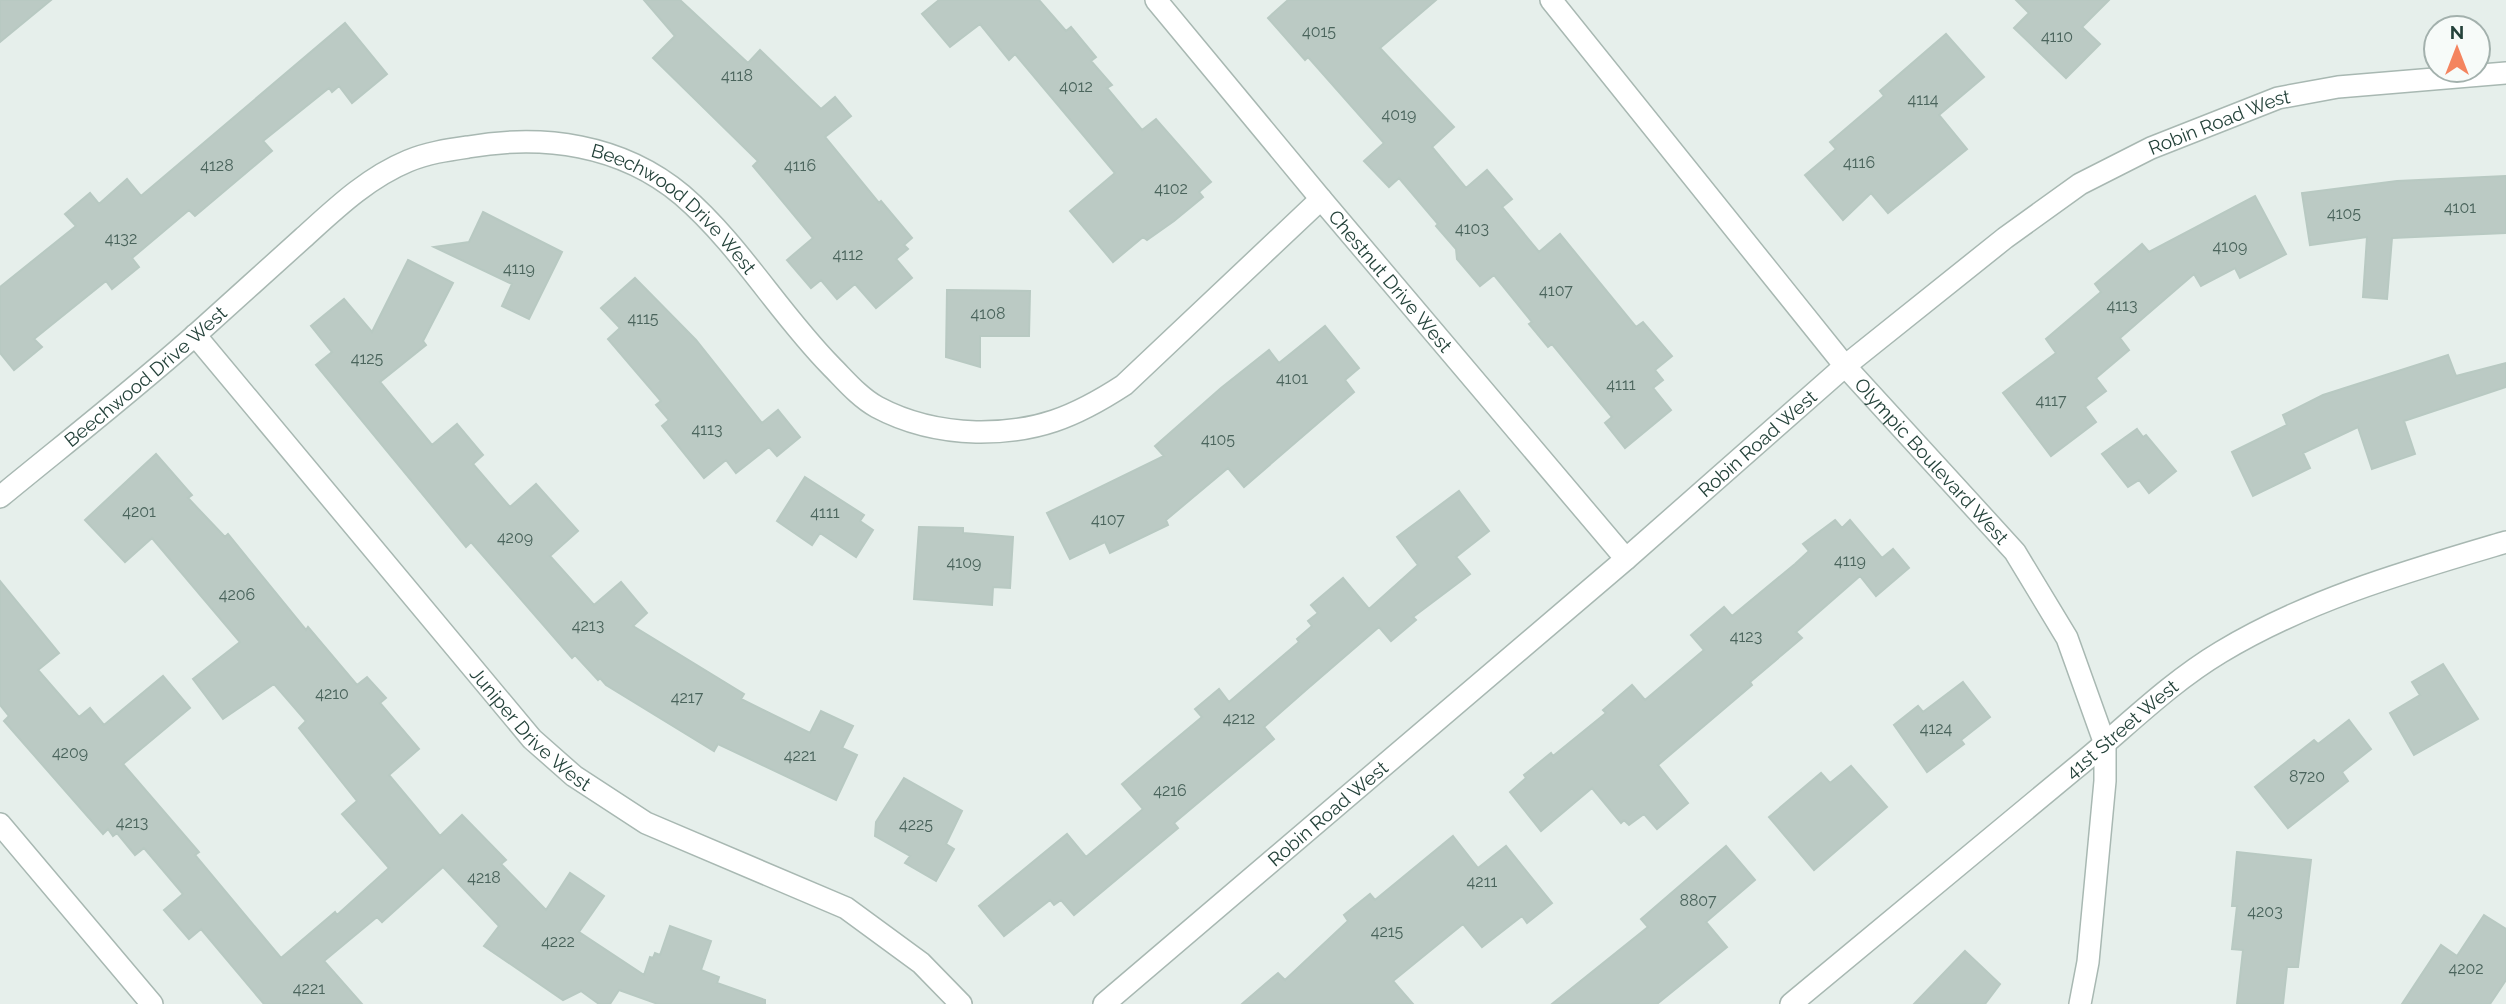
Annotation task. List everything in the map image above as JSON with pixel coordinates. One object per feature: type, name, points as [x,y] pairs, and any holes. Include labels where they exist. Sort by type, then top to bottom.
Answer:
[{"type":"street","name":"Chestnut Drive West","points":[[1156,0],[1626,559]]},
{"type":"street","name":"Olympic Boulevard West","points":[[1552,0],[1845,366],[2015,552],[2067,638],[2105,744],[2105,781],[2088,962],[2080,1004]]},
{"type":"street","name":"Robin Road West","points":[[1104,1004],[1626,559],[1845,366],[2005,238],[2080,184],[2151,148],[2278,98],[2338,87],[2506,73]]},
{"type":"street","name":"Beechwood Drive West","points":[[0,497],[195,335],[353,193],[384,173],[428,154],[506,141],[541,140],[585,147],[659,178],[683,197],[722,237],[821,355],[859,394],[877,407],[920,424],[951,431],[1032,428],[1065,419],[1124,385],[1321,199]]},
{"type":"street","name":"Juniper Drive West","points":[[195,335],[532,739],[574,776],[646,823],[846,908],[921,963],[961,1004]]},
{"type":"street","name":"41st Street West","points":[[1791,1004],[2105,744],[2174,682],[2222,651],[2315,604],[2368,583],[2506,542]]},
{"type":"street","points":[[0,824],[152,1004]]},
{"type":"building","points":[[0,0],[51,0],[0,42]]},
{"type":"building","points":[[644,0],[680,0],[748,63],[760,50],[821,109],[835,97],[851,116],[825,137],[879,203],[881,201],[912,238],[904,245],[908,249],[896,259],[912,278],[876,308],[855,284],[837,299],[821,280],[811,288],[787,260],[813,238],[753,166],[758,161],[653,58],[675,36]]},
{"type":"building","points":[[939,0],[1039,0],[1066,31],[1071,27],[1096,57],[1091,61],[1112,85],[1107,88],[1142,130],[1156,119],[1211,182],[1199,192],[1203,197],[1147,240],[1143,237],[1113,262],[1070,211],[1115,173],[1015,54],[1009,60],[980,24],[950,47],[922,14]]},
{"type":"building","points":[[1288,0],[1436,0],[1380,48],[1454,127],[1432,147],[1466,188],[1487,170],[1512,199],[1502,207],[1539,252],[1560,234],[1636,327],[1643,322],[1672,356],[1655,370],[1663,380],[1653,388],[1671,410],[1625,448],[1605,423],[1612,417],[1552,344],[1548,347],[1529,324],[1532,322],[1494,275],[1480,286],[1457,259],[1456,249],[1436,226],[1438,224],[1399,178],[1389,187],[1364,161],[1384,143],[1308,57],[1305,60],[1268,18]]},
{"type":"building","points":[[2016,0],[2109,0],[2082,27],[2100,44],[2066,78],[2014,28],[2029,13]]},
{"type":"building","points":[[345,23],[387,74],[352,103],[339,86],[332,92],[329,88],[263,141],[272,151],[195,216],[189,210],[132,258],[139,267],[112,289],[106,281],[34,339],[42,347],[14,370],[0,353],[0,287],[76,226],[65,214],[90,193],[99,204],[127,179],[141,196]]},
{"type":"building","points":[[1946,34],[1984,77],[1939,115],[1967,149],[1888,213],[1871,193],[1843,220],[1805,175],[1836,149],[1830,142],[1884,96],[1880,91]]},
{"type":"building","points":[[2506,176],[2506,233],[2392,238],[2387,299],[2363,297],[2367,237],[2310,245],[2302,193],[2397,181]]},
{"type":"building","points":[[2255,196],[2286,254],[2240,278],[2235,268],[2201,286],[2194,274],[2120,338],[2129,350],[2096,378],[2106,391],[2085,407],[2096,422],[2051,456],[2003,393],[2056,353],[2046,339],[2101,292],[2095,284],[2142,244],[2149,252]]},
{"type":"building","points":[[483,212],[562,252],[529,319],[502,306],[512,284],[434,247],[469,242]]},
{"type":"building","points":[[408,260],[453,283],[423,341],[426,345],[380,382],[432,445],[457,424],[483,455],[473,464],[510,507],[536,484],[578,531],[550,556],[594,605],[621,582],[647,613],[633,626],[744,694],[741,699],[810,733],[821,711],[853,726],[842,748],[857,755],[836,800],[718,744],[714,751],[606,685],[600,678],[598,680],[575,655],[572,658],[471,542],[466,547],[316,365],[332,352],[311,326],[344,299],[372,332]]},
{"type":"building","points":[[635,278],[696,340],[762,423],[778,410],[800,437],[777,456],[769,447],[736,473],[726,460],[704,478],[662,426],[669,420],[656,405],[661,401],[608,339],[620,328],[601,308]]},
{"type":"building","points":[[947,290],[1030,291],[1029,336],[980,336],[980,367],[946,357]]},
{"type":"building","points":[[1325,326],[1359,368],[1345,380],[1354,392],[1244,487],[1228,468],[1166,520],[1168,525],[1110,553],[1105,542],[1070,559],[1047,513],[1164,456],[1155,446],[1221,388],[1269,350],[1279,363]]},
{"type":"building","points":[[2448,355],[2456,376],[2506,363],[2506,387],[2404,421],[2415,454],[2372,469],[2358,427],[2303,453],[2310,468],[2253,496],[2232,452],[2287,425],[2283,415],[2323,395]]},
{"type":"building","points":[[2137,429],[2143,437],[2146,435],[2176,471],[2149,493],[2139,480],[2128,487],[2102,454]]},
{"type":"building","points":[[156,454],[192,495],[188,498],[225,537],[228,534],[306,630],[308,627],[357,685],[367,677],[386,698],[380,703],[419,749],[389,775],[440,836],[462,815],[506,860],[501,864],[546,910],[570,873],[604,896],[579,932],[644,975],[650,957],[653,958],[655,953],[660,955],[670,926],[711,941],[701,970],[719,977],[717,983],[765,1000],[765,1004],[658,1004],[619,990],[610,1004],[599,1004],[581,991],[563,1000],[484,946],[499,926],[443,867],[382,922],[377,917],[324,961],[362,1004],[264,1004],[201,929],[189,939],[164,910],[183,894],[144,848],[135,855],[117,833],[113,836],[108,829],[103,834],[4,721],[9,716],[0,705],[0,581],[59,653],[38,670],[79,717],[90,708],[104,725],[163,676],[190,708],[123,764],[199,852],[195,855],[281,958],[335,912],[337,915],[389,868],[342,814],[357,801],[299,728],[306,721],[274,684],[223,719],[193,679],[240,642],[152,538],[125,562],[85,520]]},
{"type":"building","points":[[805,477],[864,515],[860,521],[873,530],[856,557],[820,533],[812,545],[777,521]]},
{"type":"building","points":[[1459,491],[1489,531],[1456,557],[1470,574],[1413,617],[1416,620],[1391,641],[1379,627],[1264,727],[1274,739],[1174,823],[1178,828],[1074,915],[1061,900],[1054,905],[1050,900],[1004,936],[979,906],[1067,834],[1086,857],[1143,809],[1122,784],[1202,717],[1195,709],[1219,689],[1229,702],[1299,642],[1297,639],[1312,626],[1308,621],[1318,613],[1311,605],[1343,578],[1369,609],[1418,565],[1397,537]]},
{"type":"building","points":[[1835,520],[1842,528],[1850,520],[1882,558],[1893,549],[1909,568],[1876,596],[1860,576],[1796,632],[1802,638],[1750,682],[1752,685],[1658,765],[1688,803],[1657,829],[1644,814],[1629,825],[1624,820],[1621,823],[1592,788],[1541,831],[1510,792],[1526,778],[1524,775],[1551,753],[1553,756],[1606,713],[1603,710],[1632,685],[1645,700],[1704,650],[1691,635],[1724,607],[1732,616],[1809,551],[1803,544]]},
{"type":"building","points":[[919,527],[963,528],[963,533],[1013,537],[1010,588],[993,587],[992,605],[914,599]]},
{"type":"building","points":[[2443,664],[2478,719],[2414,755],[2390,713],[2420,695],[2412,682]]},
{"type":"building","points":[[1963,682],[1990,717],[1961,740],[1964,744],[1927,772],[1894,725],[1918,706],[1923,712]]},
{"type":"building","points":[[2349,720],[2371,749],[2342,772],[2348,781],[2288,828],[2255,787],[2314,740],[2318,744]]},
{"type":"building","points":[[1851,766],[1887,807],[1814,870],[1769,817],[1821,773],[1830,783]]},
{"type":"building","points":[[904,778],[962,811],[946,844],[954,849],[936,881],[905,863],[910,856],[875,836],[876,822]]},
{"type":"building","points":[[1453,836],[1478,868],[1506,846],[1552,903],[1527,923],[1522,916],[1482,947],[1463,924],[1393,981],[1413,1004],[1242,1004],[1278,973],[1285,980],[1348,921],[1344,915],[1370,894],[1375,900]]},
{"type":"building","points":[[1726,846],[1755,880],[1706,922],[1727,947],[1657,1004],[1552,1004],[1648,927],[1641,919]]},
{"type":"building","points":[[2237,852],[2311,860],[2298,967],[2287,967],[2283,1004],[2237,1004],[2243,950],[2232,949],[2237,906],[2232,906]]},
{"type":"building","points":[[2484,915],[2506,929],[2506,980],[2490,1004],[2402,1004],[2441,945],[2457,956]]},
{"type":"building","points":[[1965,951],[2000,984],[1985,1004],[1914,1004]]}]
